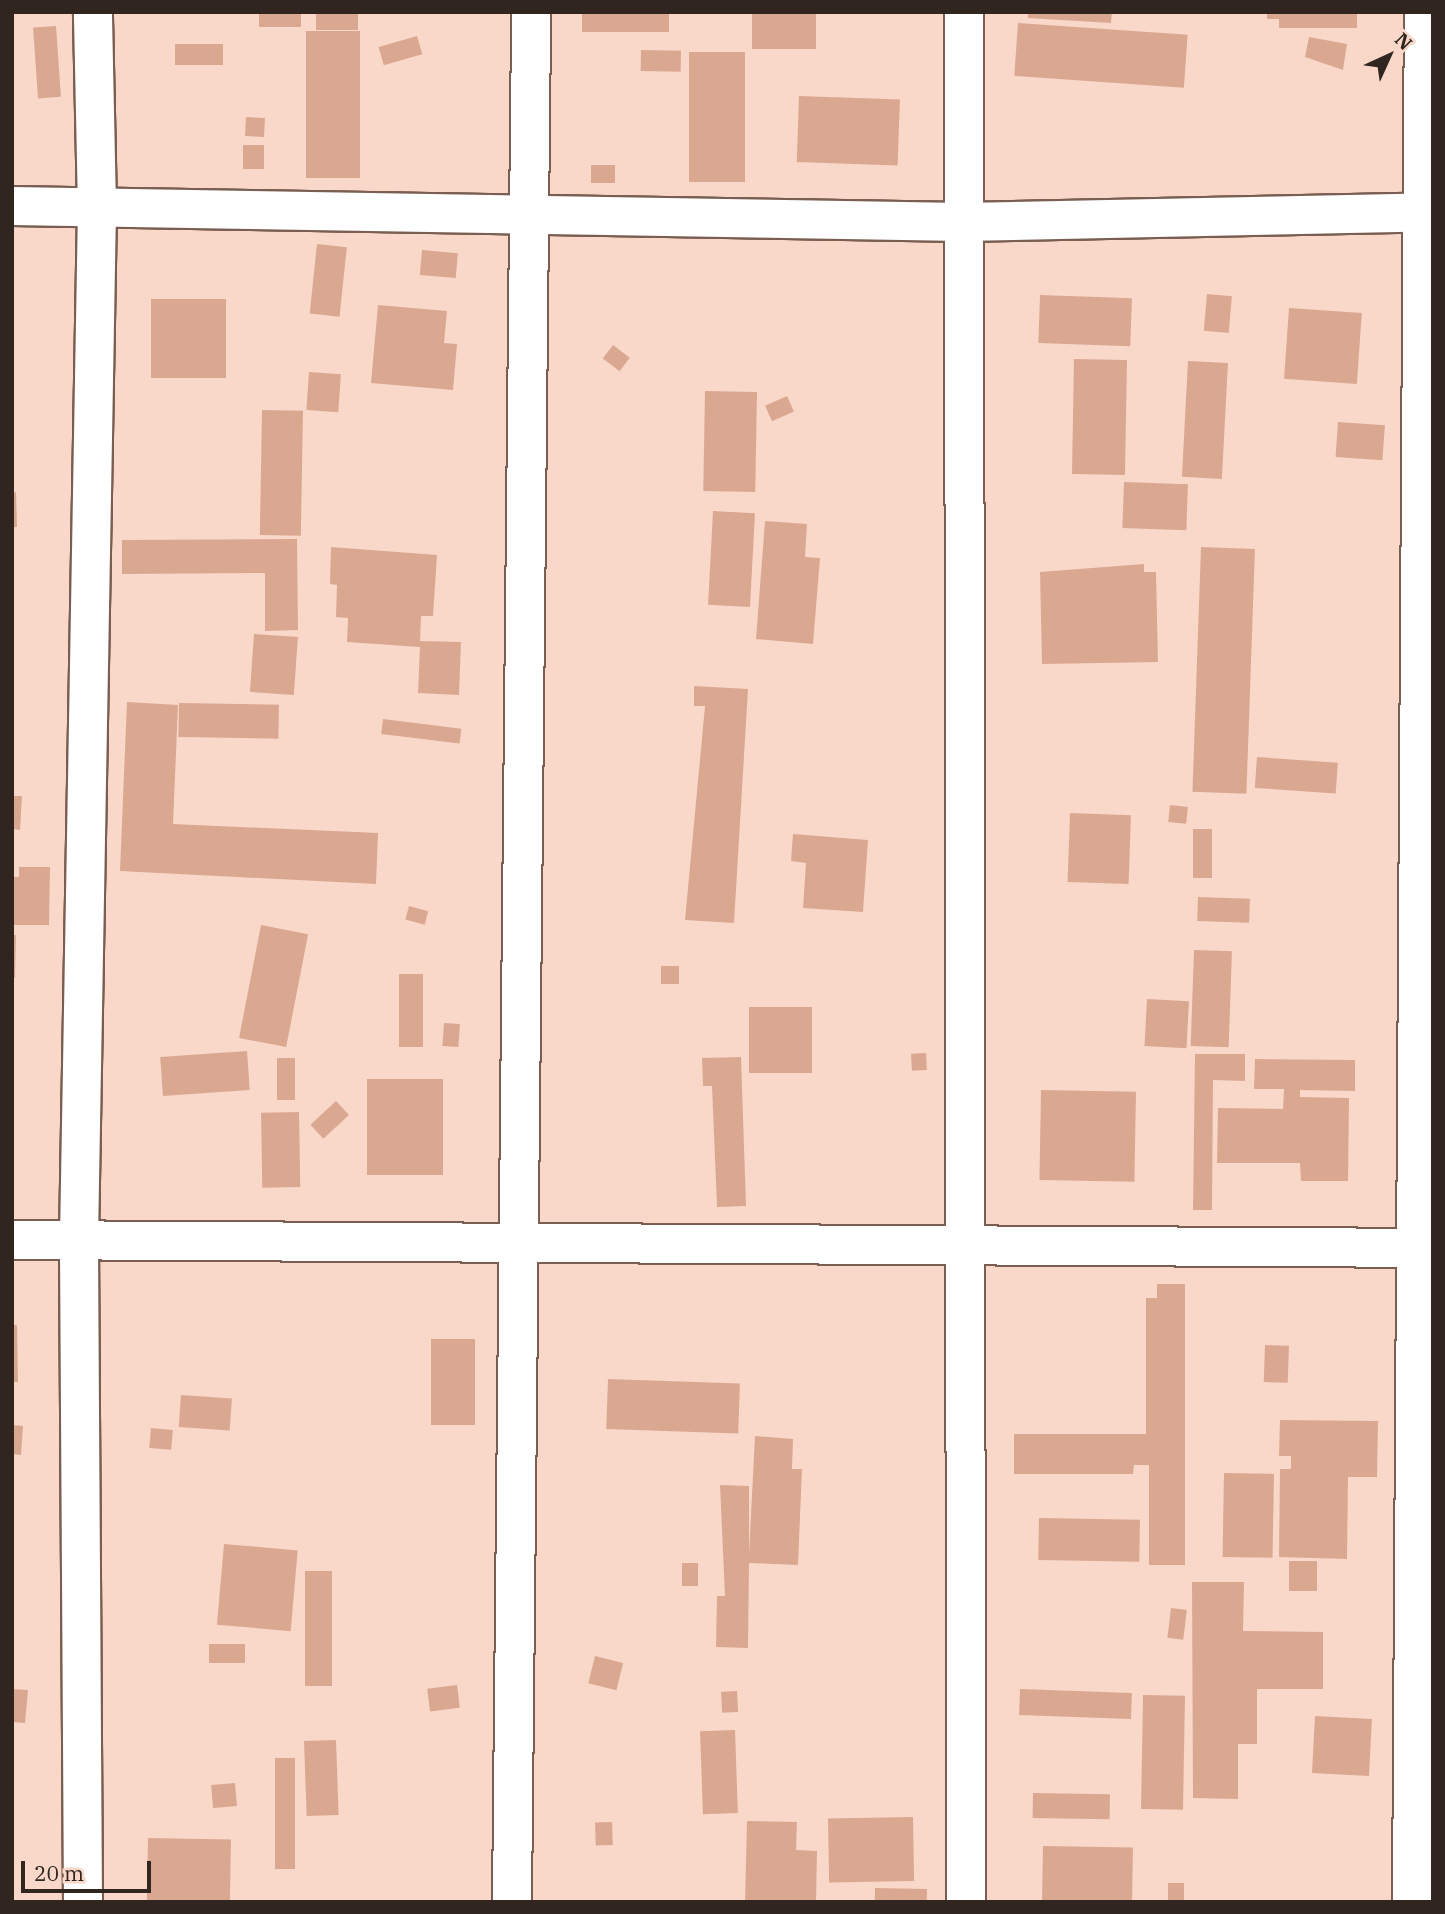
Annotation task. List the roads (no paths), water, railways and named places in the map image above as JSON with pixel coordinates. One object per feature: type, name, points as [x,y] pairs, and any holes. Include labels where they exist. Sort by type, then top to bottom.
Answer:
[{"type":"street","points":[[83,1902],[79,1239],[97,208],[93,12]]},
{"type":"street","points":[[512,1902],[514,1247],[532,214],[531,12]]},
{"type":"street","points":[[964,12],[968,1247],[966,1902]]},
{"type":"street","points":[[1412,1902],[1424,1248],[1429,212],[1424,12]]},
{"type":"street","points":[[12,206],[963,222],[1429,212]]},
{"type":"street","points":[[12,1240],[514,1247],[1424,1248]]}]
